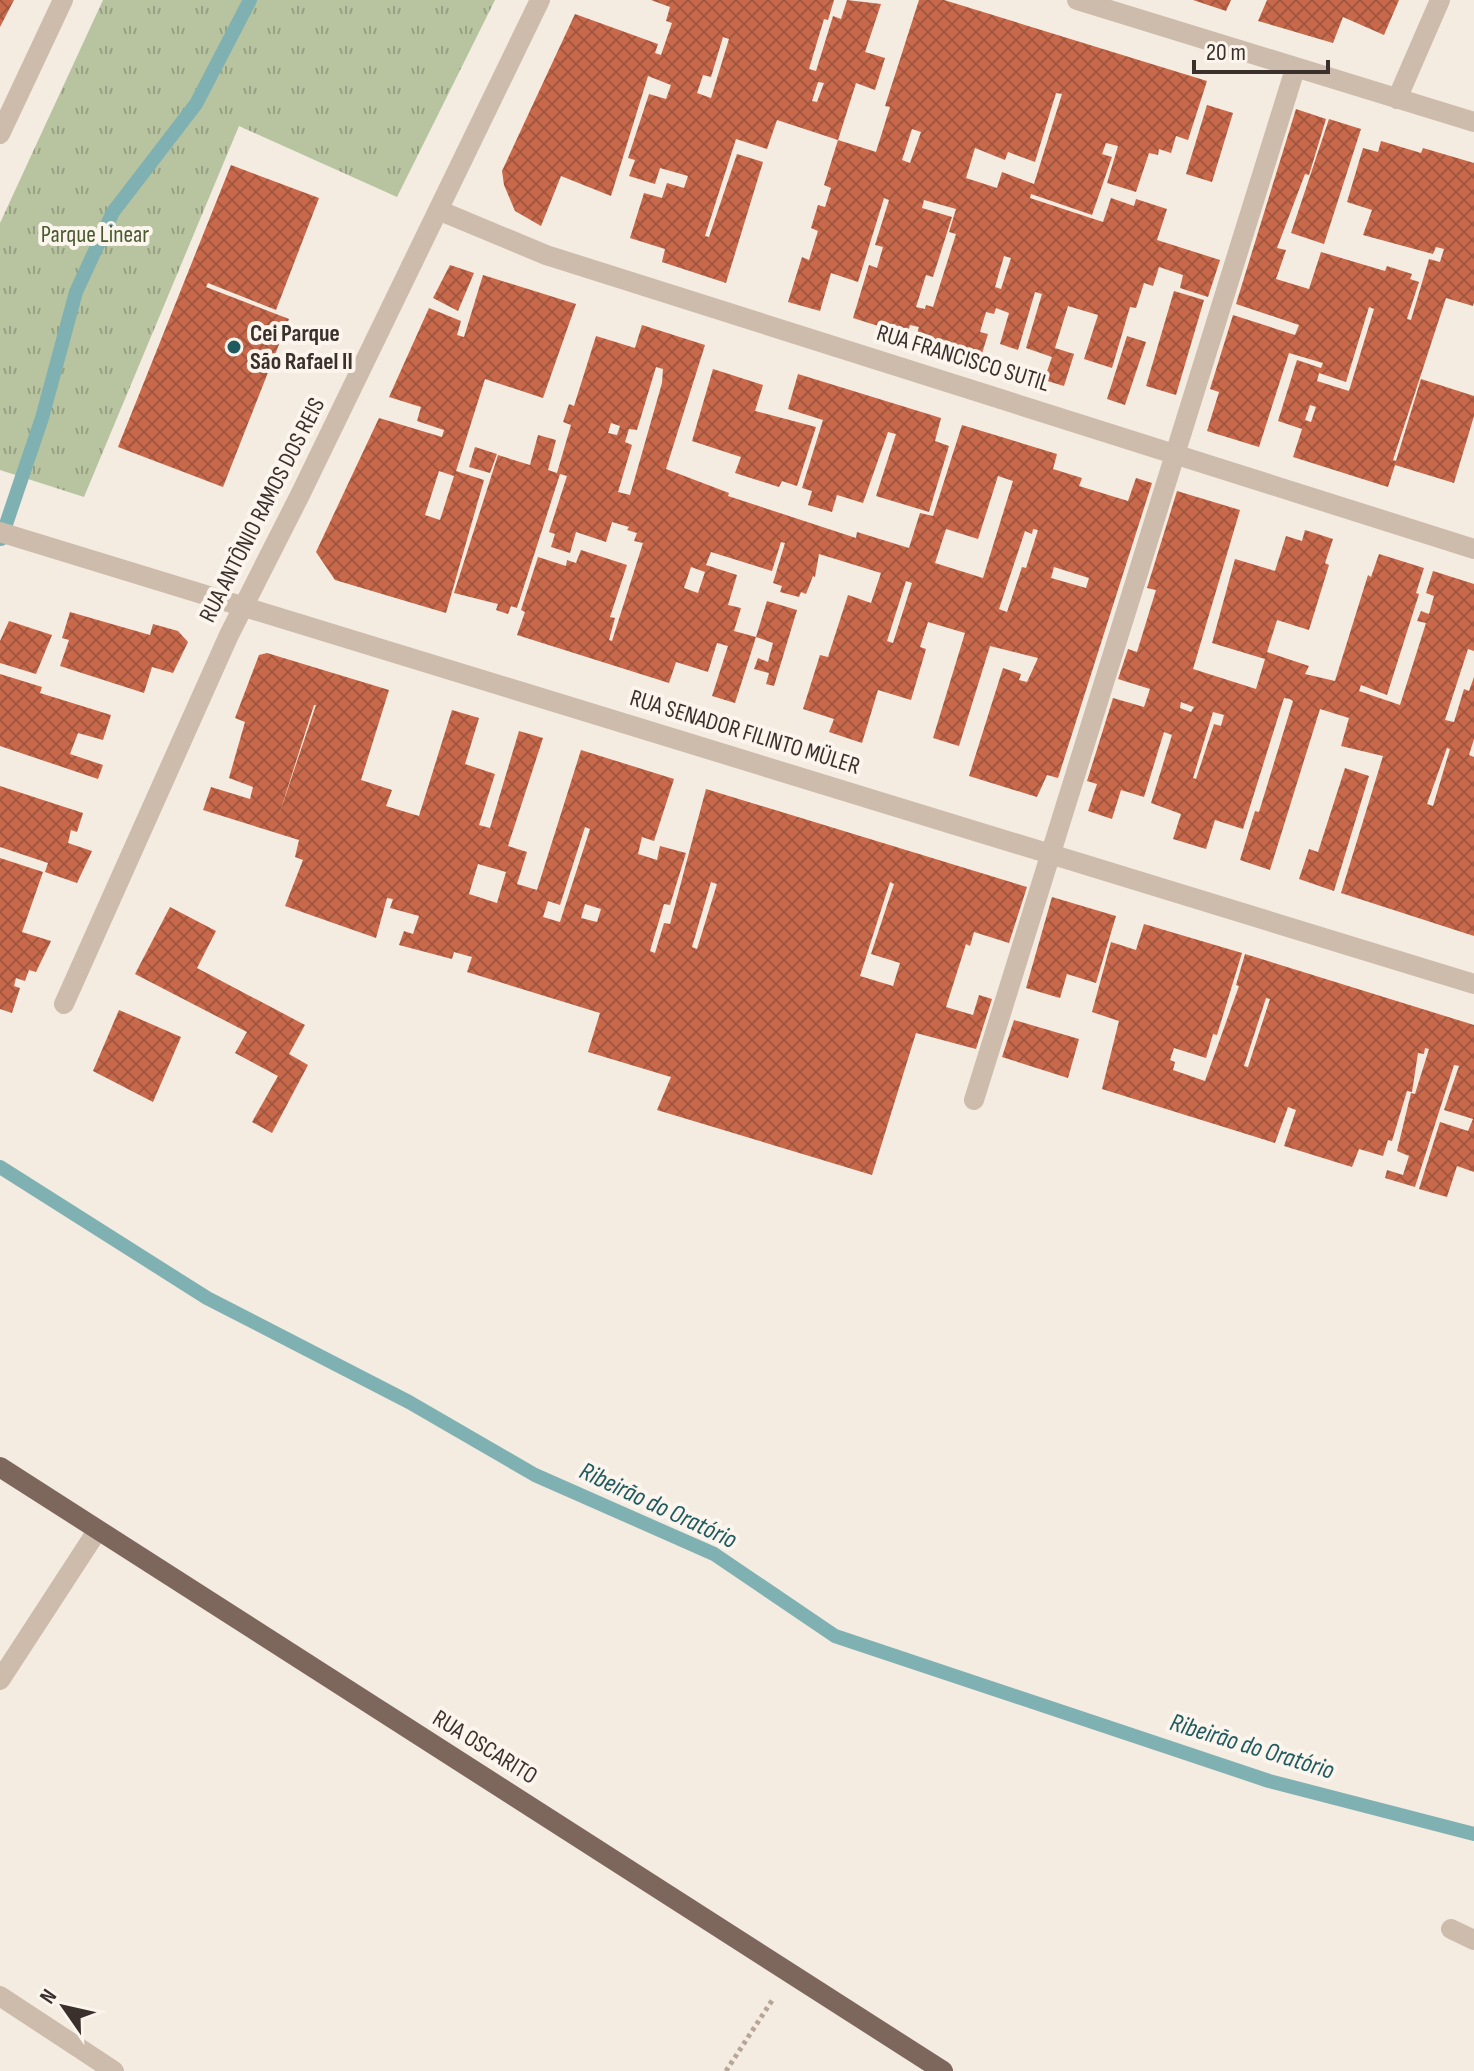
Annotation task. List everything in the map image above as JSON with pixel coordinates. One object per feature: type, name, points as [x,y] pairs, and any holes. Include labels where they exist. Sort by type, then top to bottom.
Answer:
[{"type":"main road","name":"RUA OSCARITO","points":[[0,1467],[943,2071]]},
{"type":"street","points":[[0,134],[6,102],[63,0]]},
{"type":"street","name":"RUA ANTÔNIO RAMOS DOS REIS","points":[[64,1004],[243,606],[540,0]]},
{"type":"street","points":[[1077,0],[1474,122]]},
{"type":"street","points":[[1397,99],[1440,0]]},
{"type":"street","points":[[974,1100],[1295,69]]},
{"type":"street","name":"RUA FRANCISCO SUTIL","points":[[438,210],[546,255],[1474,549]]},
{"type":"street","name":"RUA SENADOR FILINTO MÜLER","points":[[0,532],[1474,984]]},
{"type":"street","points":[[0,1680],[97,1531]]},
{"type":"street","points":[[1451,1929],[1474,1940]]},
{"type":"street","points":[[0,1996],[114,2071]]},
{"type":"path","points":[[726,2071],[791,1972]]},
{"type":"green space","name":"Parque Linear","points":[[103,0],[495,0],[397,197],[239,126],[84,497],[0,470],[0,223]]},
{"type":"building","points":[[0,0],[14,0],[0,27]]},
{"type":"building","points":[[651,0],[834,0],[828,20],[824,19],[809,69],[816,71],[833,16],[841,19],[847,0],[881,4],[865,52],[885,58],[875,90],[856,83],[838,140],[777,120],[767,149],[736,139],[705,236],[709,237],[737,154],[763,162],[726,283],[662,262],[665,249],[630,238],[644,193],[662,198],[667,183],[684,188],[688,176],[660,168],[655,184],[629,176],[635,160],[628,158],[649,94],[666,99],[671,85],[648,76],[611,196],[561,176],[541,226],[515,211],[504,185],[502,171],[575,14],[658,44],[655,53],[661,55],[672,23],[666,21],[670,7]],"holes":[[[723,37],[729,39],[711,98],[697,93],[703,75],[711,77]],[[818,82],[824,83],[817,102],[812,101]]]},
{"type":"building","points":[[919,0],[944,0],[1207,81],[1188,140],[1176,136],[1171,153],[1159,149],[1158,155],[1149,153],[1136,192],[1107,183],[1118,146],[1106,143],[1102,154],[1112,157],[1092,215],[1031,194],[1030,198],[1103,222],[1111,198],[1134,206],[1136,199],[1167,209],[1157,240],[1220,260],[1208,297],[1180,288],[1183,275],[1159,267],[1153,286],[1144,283],[1136,308],[1130,307],[1112,368],[1084,359],[1098,315],[1068,306],[1055,348],[1074,354],[1064,386],[1044,380],[1052,357],[1026,348],[1042,294],[1035,292],[1018,350],[1000,344],[1009,313],[996,308],[994,314],[986,312],[980,332],[988,334],[980,360],[915,340],[919,327],[910,325],[907,335],[853,318],[869,265],[877,268],[883,247],[875,245],[889,200],[884,198],[858,282],[831,273],[820,311],[788,302],[802,257],[809,260],[818,231],[811,228],[818,205],[825,207],[831,188],[824,185],[838,140],[876,152],[890,107],[885,106]],"holes":[[[1056,93],[1062,94],[1034,184],[1002,172],[997,188],[966,178],[975,148],[1005,160],[1008,152],[1035,162]],[[912,129],[921,132],[910,163],[902,160]],[[924,200],[956,209],[949,232],[956,234],[933,307],[926,305],[925,309],[916,307],[926,275],[933,277],[952,217],[922,208]],[[1004,256],[1011,258],[1001,289],[995,287]]]},
{"type":"building","points":[[1193,0],[1231,0],[1226,11]]},
{"type":"building","points":[[1267,0],[1399,0],[1384,35],[1343,17],[1333,43],[1258,21]]},
{"type":"building","points":[[1207,105],[1233,113],[1212,182],[1186,174]]},
{"type":"building","points":[[1296,109],[1326,119],[1309,175],[1305,174],[1277,248],[1286,250],[1276,279],[1309,289],[1321,252],[1385,271],[1387,266],[1412,274],[1410,279],[1419,282],[1407,319],[1411,320],[1429,259],[1440,262],[1444,249],[1436,247],[1433,254],[1363,235],[1372,210],[1347,202],[1363,148],[1378,152],[1381,141],[1421,153],[1423,148],[1474,163],[1473,306],[1446,298],[1393,460],[1396,461],[1421,379],[1474,396],[1474,416],[1454,483],[1395,465],[1388,487],[1293,457],[1302,429],[1278,421],[1297,360],[1321,368],[1323,363],[1289,353],[1259,447],[1207,431],[1219,392],[1210,389],[1233,315],[1295,335],[1299,325],[1236,304]],"holes":[[[1369,307],[1374,309],[1349,391],[1317,381],[1319,373],[1346,382]],[[1310,405],[1316,407],[1311,422],[1305,420]]]},
{"type":"building","points":[[1329,119],[1361,129],[1324,244],[1291,233]]},
{"type":"building","points":[[231,165],[319,198],[276,310],[208,283],[206,287],[289,319],[223,487],[118,447]]},
{"type":"building","points":[[450,265],[474,273],[458,311],[433,298]]},
{"type":"building","points":[[483,275],[576,304],[543,398],[485,379],[456,471],[484,480],[446,613],[335,580],[316,552],[379,418],[442,437],[444,430],[417,421],[421,407],[389,397],[429,308],[461,321],[457,335],[464,337]],"holes":[[[439,471],[454,476],[440,520],[425,515]]]},
{"type":"building","points":[[1174,291],[1204,300],[1176,395],[1146,386]]},
{"type":"building","points":[[642,325],[705,345],[666,469],[729,493],[728,496],[856,538],[857,532],[909,548],[920,513],[933,516],[962,425],[1057,454],[1053,469],[1082,478],[1079,486],[1128,501],[1136,478],[1152,483],[1058,778],[1047,775],[1037,797],[969,776],[1003,668],[1021,674],[1019,680],[1027,682],[1038,658],[990,646],[959,746],[933,738],[965,633],[928,622],[920,647],[926,649],[911,700],[878,690],[862,743],[829,732],[834,719],[803,709],[820,655],[828,657],[848,595],[871,603],[881,573],[819,554],[815,577],[806,594],[801,592],[799,597],[780,592],[782,586],[773,583],[785,543],[781,542],[772,571],[711,552],[706,565],[737,575],[728,605],[741,608],[734,631],[756,637],[735,703],[712,696],[728,646],[717,643],[708,672],[676,662],[669,683],[517,635],[525,612],[521,610],[538,557],[566,566],[567,560],[576,563],[581,550],[627,565],[610,617],[615,618],[609,640],[612,641],[643,543],[634,541],[637,533],[627,530],[629,527],[612,522],[606,542],[576,532],[570,553],[551,547],[555,534],[549,532],[567,476],[560,474],[517,608],[511,606],[508,614],[496,610],[498,604],[454,593],[498,455],[530,465],[538,435],[556,440],[548,470],[557,473],[571,425],[563,422],[569,404],[574,406],[596,336],[635,348]],"holes":[[[656,367],[663,369],[662,383],[630,495],[618,492],[632,445],[625,442],[629,429],[637,430]],[[611,423],[620,426],[617,435],[608,433]],[[998,476],[1013,481],[983,578],[935,563],[946,529],[978,539]],[[1033,529],[1038,530],[1007,612],[999,609],[1025,531],[1032,534]],[[691,567],[705,572],[698,593],[684,588]],[[1054,567],[1089,578],[1086,588],[1051,578]],[[906,581],[912,583],[893,643],[887,641]]]},
{"type":"building","points":[[1127,336],[1146,342],[1125,405],[1107,399]]},
{"type":"building","points":[[713,369],[763,385],[755,411],[816,427],[797,486],[782,481],[779,487],[735,473],[741,457],[692,441]]},
{"type":"building","points":[[798,374],[941,418],[935,441],[949,446],[929,512],[876,496],[896,434],[888,432],[863,503],[837,495],[832,512],[808,505],[812,491],[802,488],[823,420],[788,409]]},
{"type":"building","points":[[475,447],[497,454],[490,473],[469,467]]},
{"type":"building","points":[[1177,491],[1240,510],[1193,669],[1256,689],[1265,659],[1212,643],[1235,559],[1275,571],[1286,536],[1302,541],[1305,530],[1333,539],[1325,563],[1329,565],[1309,630],[1277,620],[1267,652],[1309,666],[1305,674],[1335,681],[1368,575],[1371,577],[1379,554],[1424,568],[1416,593],[1419,594],[1387,695],[1361,685],[1359,691],[1400,705],[1426,623],[1417,621],[1421,611],[1429,614],[1434,596],[1426,593],[1433,571],[1474,584],[1474,651],[1468,649],[1445,720],[1454,722],[1464,689],[1469,691],[1474,677],[1474,739],[1469,755],[1474,757],[1474,936],[1341,893],[1383,756],[1341,746],[1349,718],[1320,709],[1270,870],[1240,860],[1255,811],[1259,812],[1293,701],[1290,699],[1284,698],[1243,829],[1215,820],[1206,849],[1173,839],[1181,814],[1151,803],[1172,735],[1164,732],[1144,797],[1121,790],[1112,819],[1088,811],[1097,784],[1087,781],[1113,698],[1144,707],[1150,689],[1118,679],[1128,649],[1137,652],[1156,590],[1147,588]],"holes":[[[1181,702],[1194,707],[1191,712],[1180,708]],[[1213,712],[1224,715],[1221,726],[1214,724],[1196,779],[1193,778]],[[1447,748],[1450,749],[1433,806],[1427,804]]]},
{"type":"building","points":[[767,601],[797,610],[774,686],[766,684],[769,673],[754,669],[758,658],[768,662],[773,643],[756,637]]},
{"type":"building","points":[[70,612],[150,635],[153,624],[178,631],[188,642],[173,673],[152,667],[144,693],[60,666],[69,640],[62,638]]},
{"type":"building","points":[[9,621],[52,635],[36,674],[0,663],[0,641]]},
{"type":"building","points":[[267,653],[389,690],[361,780],[392,790],[386,806],[419,816],[452,710],[479,718],[465,764],[495,774],[479,825],[490,828],[519,731],[543,738],[508,846],[527,852],[517,884],[537,890],[581,750],[674,779],[654,841],[642,837],[638,854],[657,860],[660,846],[686,853],[670,905],[664,904],[650,951],[655,953],[664,923],[670,924],[706,789],[1027,887],[1009,943],[974,932],[970,946],[966,944],[946,1007],[973,1015],[979,995],[992,999],[976,1049],[916,1033],[872,1175],[657,1110],[671,1077],[588,1052],[600,1013],[467,972],[472,957],[454,952],[452,959],[399,945],[404,931],[413,934],[419,916],[390,908],[393,899],[387,898],[376,938],[285,906],[303,860],[295,857],[299,840],[203,810],[211,787],[250,799],[253,787],[229,778],[245,722],[235,718],[259,655]],"holes":[[[314,705],[316,705],[279,815]],[[585,827],[590,829],[560,922],[543,917],[548,901],[560,905]],[[478,864],[506,872],[497,903],[469,894]],[[711,882],[717,884],[697,949],[692,947]],[[890,882],[894,884],[871,954],[900,963],[893,986],[860,976]],[[585,904],[601,909],[597,922],[581,918]]]},
{"type":"building","points":[[0,674],[42,687],[40,693],[111,715],[103,740],[78,733],[70,754],[103,765],[98,779],[0,746]]},
{"type":"building","points":[[1345,768],[1369,776],[1334,891],[1299,879],[1309,849],[1318,852]]},
{"type":"building","points":[[0,786],[83,813],[77,832],[71,830],[68,843],[92,851],[77,883],[45,872],[48,863],[0,847]]},
{"type":"building","points":[[0,858],[43,872],[22,932],[51,941],[36,972],[29,970],[25,981],[16,978],[14,986],[20,988],[12,1013],[0,1009]]},
{"type":"building","points":[[1052,897],[1116,916],[1096,983],[1067,974],[1060,998],[1026,988]]},
{"type":"building","points":[[170,907],[216,931],[197,968],[305,1025],[289,1054],[308,1065],[272,1133],[252,1122],[278,1076],[235,1053],[247,1032],[135,974]]},
{"type":"building","points":[[1144,924],[1242,953],[1217,1035],[1213,1034],[1206,1058],[1174,1048],[1170,1060],[1175,1062],[1173,1070],[1205,1081],[1239,986],[1236,985],[1245,954],[1474,1025],[1474,1172],[1457,1166],[1447,1197],[1419,1189],[1440,1122],[1468,1131],[1473,1119],[1444,1110],[1459,1066],[1454,1065],[1415,1187],[1385,1178],[1387,1170],[1403,1175],[1409,1156],[1397,1151],[1411,1093],[1415,1094],[1429,1049],[1425,1048],[1424,1054],[1418,1053],[1412,1092],[1407,1091],[1392,1141],[1388,1140],[1383,1156],[1359,1149],[1352,1167],[1284,1146],[1296,1110],[1288,1107],[1275,1143],[1102,1089],[1119,1021],[1092,1012],[1111,942],[1136,950]],"holes":[[[1266,998],[1270,999],[1248,1067],[1244,1066]]]},
{"type":"building","points":[[119,1010],[181,1037],[153,1102],[93,1071]]},
{"type":"building","points":[[1014,1020],[1079,1039],[1068,1078],[1002,1057]]},
{"type":"waterway","points":[[1,539],[42,418],[76,292],[113,212],[196,104],[250,0]]},
{"type":"waterway","name":"Ribeirão do Oratório","points":[[0,1167],[207,1298],[409,1402],[535,1475],[714,1554],[835,1636],[1269,1781],[1474,1834]]},
{"type":"place","name":"Cei Parque São Rafael II","points":[[234,347]]}]
